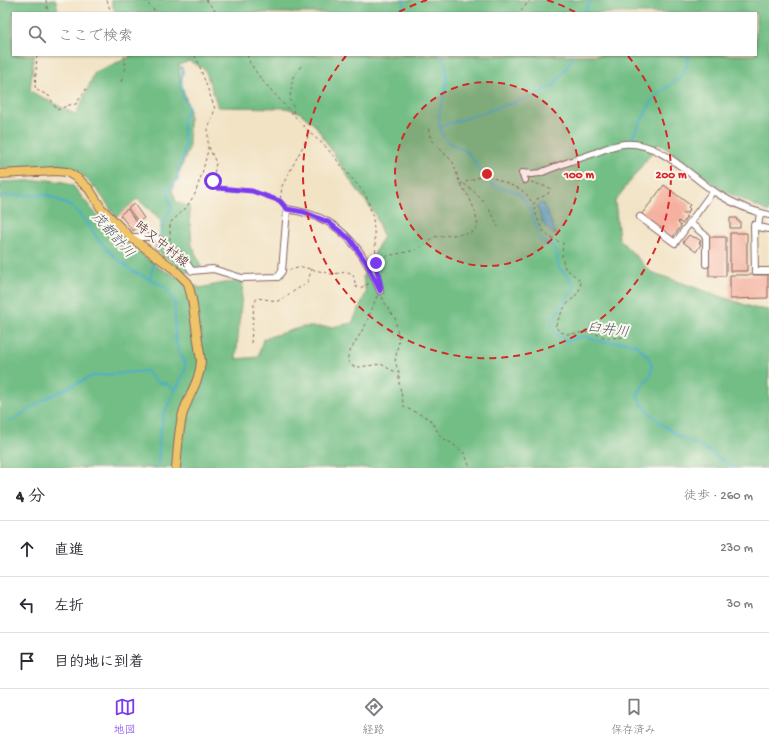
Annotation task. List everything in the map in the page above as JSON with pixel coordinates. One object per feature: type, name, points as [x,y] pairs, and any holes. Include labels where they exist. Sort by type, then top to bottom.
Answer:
[{"type":"main road","name":"時又中村線","points":[[0,174],[56,171],[67,172],[77,178],[89,189],[101,208],[130,237],[174,268],[188,283],[192,299],[201,361],[199,377],[184,411],[180,428],[176,468]]},
{"type":"street","points":[[525,180],[522,173],[540,173],[607,148],[623,144],[642,146],[664,155],[713,191],[733,203],[769,215]]},
{"type":"street","points":[[640,216],[675,244],[713,191]]},
{"type":"street","points":[[130,237],[156,237],[183,258],[192,271],[212,269],[242,278],[278,277],[282,271],[287,209],[304,212],[328,222],[350,239],[366,262],[380,291]]},
{"type":"street","points":[[758,227],[760,213]]},
{"type":"street","points":[[690,224],[706,236],[706,264]]},
{"type":"street","points":[[769,229],[754,225],[755,271],[769,271]]},
{"type":"path","points":[[46,0],[48,12]]},
{"type":"path","points":[[106,0],[111,12]]},
{"type":"path","points":[[144,0],[156,12]]},
{"type":"path","points":[[206,0],[216,12]]},
{"type":"path","points":[[521,11],[530,0]]},
{"type":"path","points":[[37,56],[35,89],[49,96],[58,110],[69,105],[76,104],[86,89]]},
{"type":"path","points":[[121,82],[126,67],[124,56]]},
{"type":"path","points":[[171,250],[169,237],[170,223],[186,208],[195,194],[203,170],[208,145],[208,129],[215,109],[195,56]]},
{"type":"path","points":[[247,56],[250,63],[261,79],[310,133],[325,146],[366,195],[373,218],[377,269]]},
{"type":"path","points":[[293,114],[294,108],[290,101],[293,77],[302,65]]},
{"type":"path","points":[[376,263],[382,257],[416,250],[434,237],[472,233],[478,226],[475,210],[469,197],[460,184],[453,162],[431,140],[428,128]]},
{"type":"path","points":[[280,201],[282,186],[310,133]]},
{"type":"path","points":[[208,145],[216,162],[213,181],[218,188],[252,191],[280,201],[287,209]]},
{"type":"path","points":[[460,184],[486,175],[520,189],[527,195],[533,205],[544,234],[563,242],[562,257],[565,268],[580,280],[581,285],[576,296],[566,305],[555,327],[561,332],[567,334],[592,332],[606,338],[628,337]]},
{"type":"path","points":[[525,180],[550,188],[548,194],[537,199],[533,205]]},
{"type":"path","points":[[463,183],[472,189],[493,214],[498,227]]},
{"type":"path","points":[[282,271],[302,267],[332,274],[348,272],[353,274],[356,287],[360,288],[376,280]]},
{"type":"path","points":[[251,343],[254,304],[257,298],[278,301],[307,283],[312,269]]},
{"type":"path","points":[[380,291],[366,324],[349,353],[347,358],[348,363],[352,366],[359,367],[381,364],[400,373]]},
{"type":"path","points":[[380,291],[386,308],[395,318],[399,340],[395,361],[400,373],[399,383],[404,407],[430,420],[441,437],[453,444],[465,454],[470,468]]},
{"type":"green space","points":[[0,0],[56,0],[58,12],[12,12],[12,56],[34,56],[30,91],[76,115],[95,72],[130,56],[757,56],[757,12],[115,12],[111,0],[769,0],[769,212],[724,191],[659,143],[615,201],[619,239],[651,272],[754,308],[769,310],[769,468],[0,468],[0,182],[48,180],[63,182],[73,186],[100,219],[159,268],[200,288],[224,283],[243,282],[236,359],[258,357],[263,339],[302,327],[332,327],[352,323],[366,293],[363,277],[383,236],[375,214],[351,181],[316,126],[299,112],[286,108],[218,107],[205,69],[189,61],[179,65],[180,79],[189,109],[189,148],[172,190],[177,203],[189,206],[192,245],[201,267],[186,273],[155,249],[163,225],[157,216],[137,199],[116,217],[99,192],[78,170],[59,165],[0,168]]},
{"type":"water","points":[[543,203],[556,235],[548,230],[542,220],[537,207]]},
{"type":"building","points":[[664,185],[690,205],[688,207],[690,209],[687,214],[685,212],[683,214],[687,217],[682,224],[679,221],[678,223],[681,226],[672,238],[641,215]]},
{"type":"building","points":[[134,204],[144,218],[139,222],[128,208]]},
{"type":"building","points":[[127,209],[140,226],[133,231],[120,215]]},
{"type":"building","points":[[730,218],[737,218],[737,221],[740,221],[740,228],[730,228]]},
{"type":"building","points":[[730,233],[747,233],[747,271],[730,271]]},
{"type":"building","points":[[689,235],[701,241],[699,243],[701,244],[696,252],[683,242]]},
{"type":"building","points":[[709,237],[726,237],[726,276],[709,276]]},
{"type":"building","points":[[730,275],[768,275],[768,298],[730,299]]},
{"type":"waterway","name":"臼井川","points":[[404,0],[403,9],[404,12]]},
{"type":"waterway","points":[[584,12],[592,0]]},
{"type":"waterway","name":"臼井川","points":[[442,56],[446,66],[447,77],[439,118],[440,128],[444,137],[451,144],[467,152],[488,182],[497,187],[514,191],[524,199],[534,220],[540,241],[555,247],[559,268],[573,282],[575,287],[555,315],[551,326],[558,336],[567,341],[584,336],[603,342],[624,342],[637,345],[648,357],[652,365],[651,374],[637,397],[641,403],[669,430],[704,448],[736,468]]},
{"type":"waterway","points":[[439,127],[534,96],[554,85],[570,63],[572,56]]},
{"type":"waterway","points":[[632,138],[653,99],[678,79],[686,68],[689,56]]},
{"type":"waterway","points":[[160,234],[161,225],[172,208],[168,195],[169,189],[178,179],[178,168],[182,162],[185,144],[183,119],[189,107],[184,100],[181,85],[183,71],[181,67]]},
{"type":"waterway","name":"茂都計川","points":[[0,196],[48,195],[74,208],[88,224],[99,241],[115,257],[132,271],[164,286],[175,301],[175,336],[178,349],[185,363],[185,371],[164,413],[160,433],[158,468]]},
{"type":"waterway","points":[[156,251],[158,244]]},
{"type":"waterway","points":[[150,280],[154,262]]},
{"type":"waterway","points":[[11,421],[45,399],[92,376],[146,371],[157,382],[167,384],[175,390]]},
{"type":"route","points":[[213,181],[218,188],[252,191],[280,201],[287,209],[304,212],[328,222],[350,239],[366,262],[380,291],[381,287],[376,263]]}]
